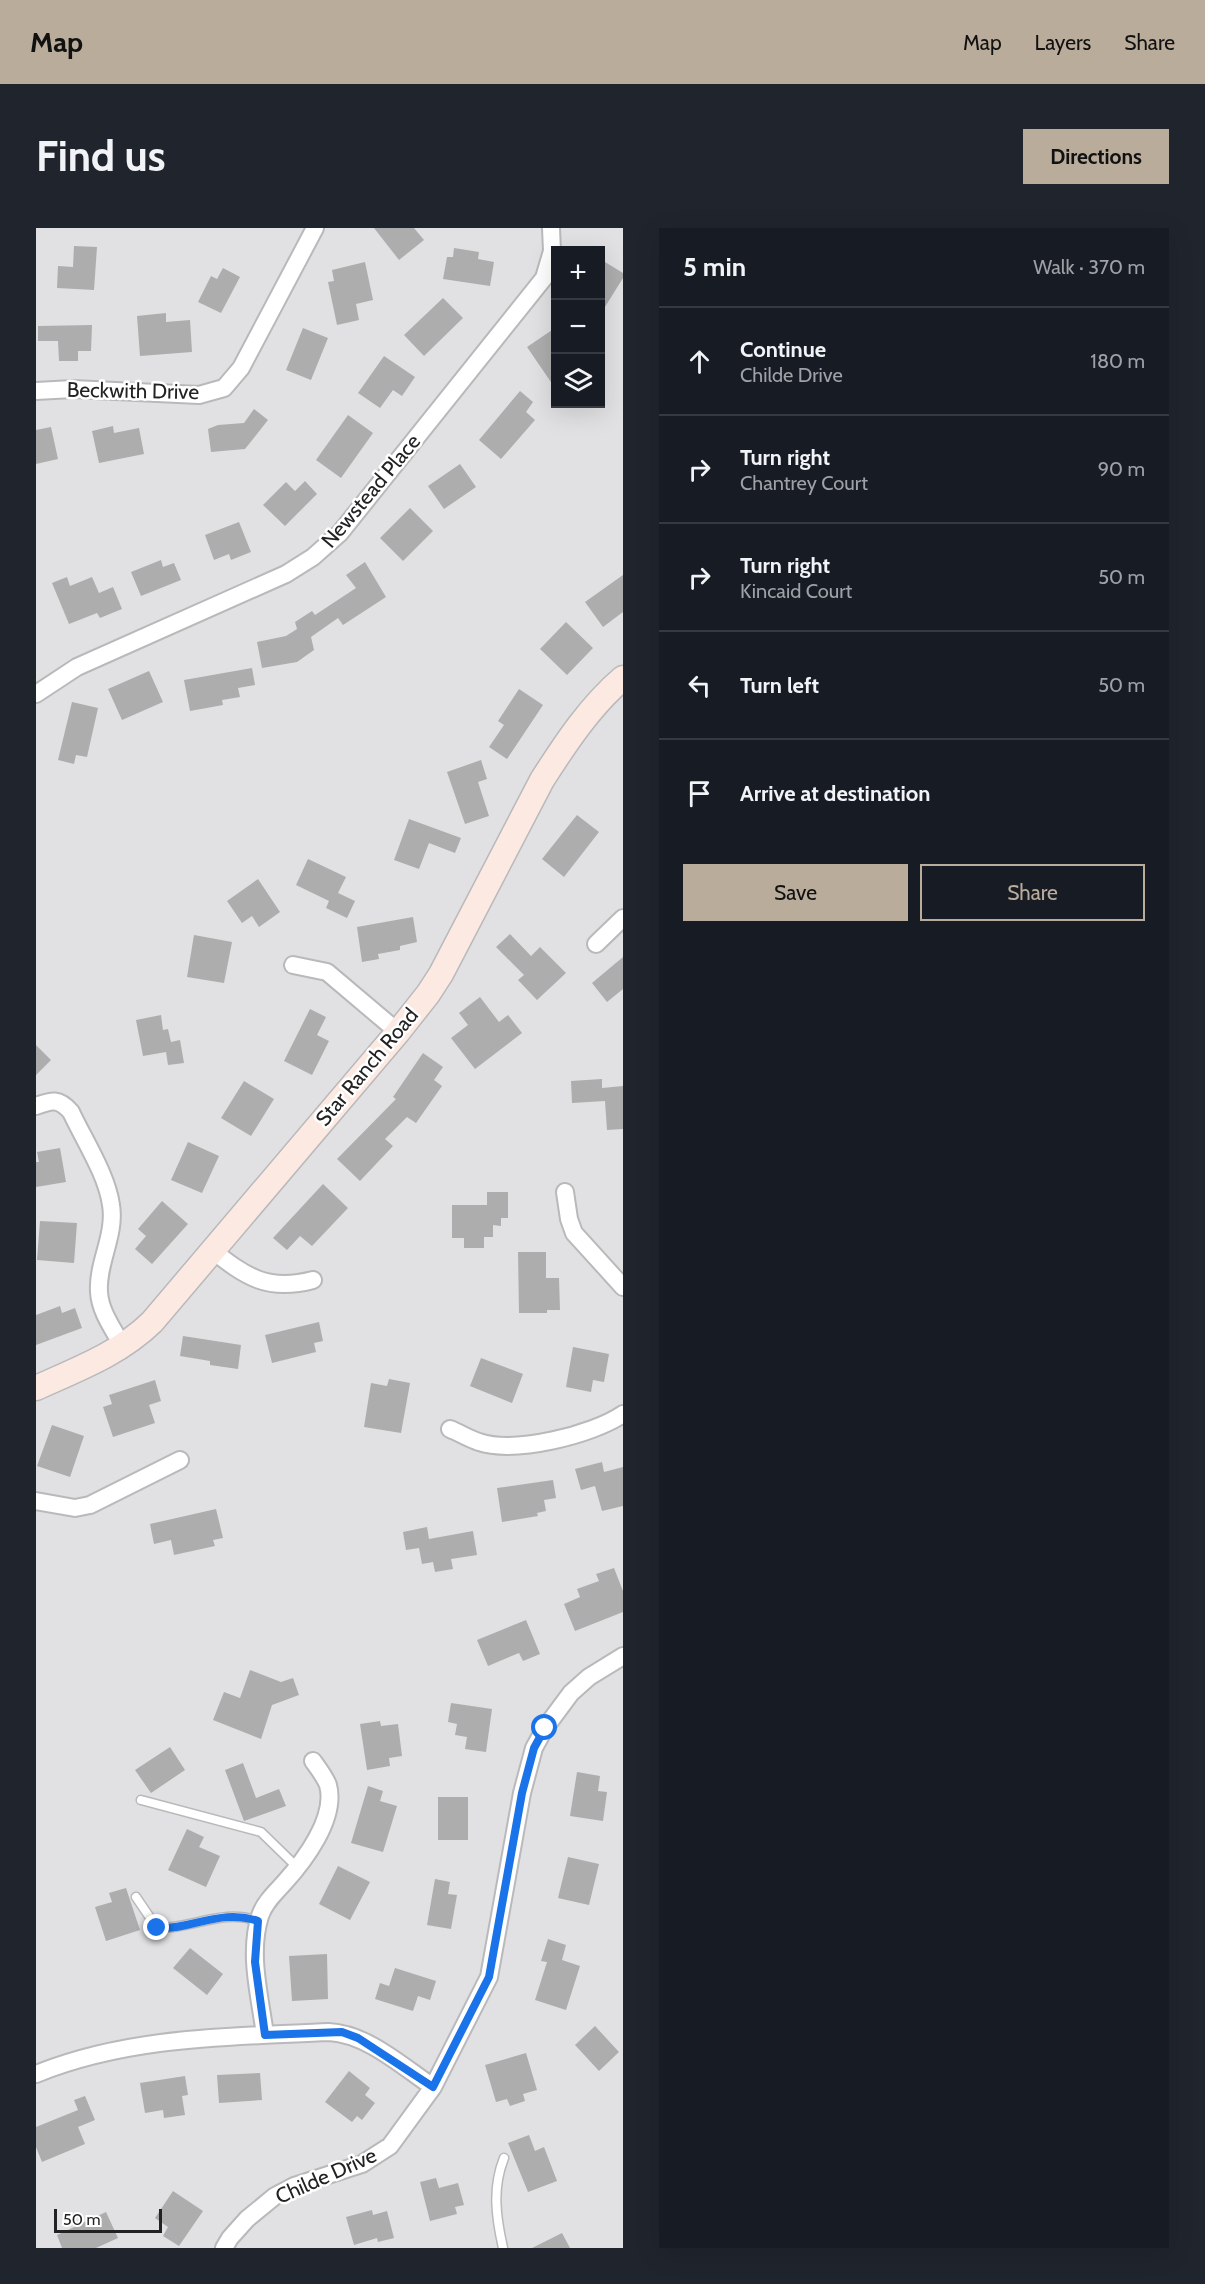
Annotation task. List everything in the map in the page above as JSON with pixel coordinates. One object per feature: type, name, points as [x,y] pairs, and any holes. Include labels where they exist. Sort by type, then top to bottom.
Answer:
[{"type":"street","name":"Beckwith Drive","points":[[36,391],[73,389],[198,395],[224,388],[241,368],[315,228]]},
{"type":"street","name":"Newstead Place","points":[[36,694],[77,667],[286,574],[314,557],[340,534],[544,278],[552,251],[551,228]]},
{"type":"street","name":"Star Ranch Road","points":[[36,1388],[106,1357],[123,1347],[152,1322],[398,1032],[441,974],[542,780],[560,752],[598,703],[623,678]]},
{"type":"street","points":[[596,945],[623,918]]},
{"type":"street","points":[[293,965],[327,972],[398,1032]]},
{"type":"street","points":[[36,1106],[53,1100],[63,1102],[71,1112],[107,1188],[112,1207],[111,1222],[99,1290],[101,1304],[123,1347]]},
{"type":"street","points":[[565,1192],[569,1220],[574,1233],[623,1287]]},
{"type":"street","points":[[212,1250],[236,1270],[252,1279],[285,1286],[313,1280]]},
{"type":"street","points":[[450,1429],[481,1443],[521,1445],[586,1432],[623,1414]]},
{"type":"street","points":[[36,1502],[75,1508],[90,1505],[180,1460]]},
{"type":"street","name":"Childe Drive","points":[[224,2248],[247,2219],[275,2196],[294,2187],[362,2164],[390,2146],[433,2087],[489,1977],[522,1793],[534,1748],[545,1728],[571,1693],[588,1677],[623,1656]]},
{"type":"street","points":[[265,2035],[255,1962],[258,1921],[269,1900],[298,1868],[316,1841],[324,1823],[328,1785],[313,1761]]},
{"type":"street","points":[[36,2074],[97,2054],[156,2042],[342,2032],[358,2038],[433,2087]]},
{"type":"lane","points":[[141,1800],[261,1832],[298,1868]]},
{"type":"lane","points":[[136,1897],[157,1928],[245,1916],[258,1921]]},
{"type":"lane","points":[[503,2248],[496,2206],[499,2171],[504,2158]]},
{"type":"building","points":[[374,228],[414,228],[424,240],[399,260]]},
{"type":"building","points":[[74,246],[97,247],[94,290],[57,288],[58,266],[73,267]]},
{"type":"building","points":[[454,248],[479,252],[478,259],[494,262],[490,286],[443,279],[447,257],[453,257]]},
{"type":"building","points":[[365,262],[373,300],[356,304],[359,320],[337,325],[328,282],[334,281],[332,270]]},
{"type":"building","points":[[605,262],[623,273],[623,278],[605,307]]},
{"type":"building","points":[[223,268],[240,277],[221,313],[198,302],[211,276],[217,279]]},
{"type":"building","points":[[443,298],[463,318],[424,356],[404,335]]},
{"type":"building","points":[[166,313],[166,322],[190,320],[192,352],[140,356],[137,316]]},
{"type":"building","points":[[92,325],[91,351],[78,351],[78,361],[59,361],[58,341],[38,341],[38,326]]},
{"type":"building","points":[[303,328],[328,338],[311,380],[286,370]]},
{"type":"building","points":[[551,331],[551,382],[527,347]]},
{"type":"building","points":[[384,356],[415,377],[402,396],[393,390],[380,408],[358,393]]},
{"type":"building","points":[[520,391],[533,402],[526,412],[535,420],[501,459],[479,440]]},
{"type":"building","points":[[254,409],[268,420],[245,449],[211,452],[208,429],[218,425],[244,423]]},
{"type":"building","points":[[348,415],[373,433],[341,478],[316,460]]},
{"type":"building","points":[[113,426],[114,433],[139,428],[144,454],[99,463],[92,431]]},
{"type":"building","points":[[51,427],[58,459],[36,464],[36,430]]},
{"type":"building","points":[[460,464],[476,487],[444,509],[428,486]]},
{"type":"building","points":[[305,481],[317,494],[285,526],[263,505],[286,482],[295,491]]},
{"type":"building","points":[[410,508],[433,531],[403,561],[380,538]]},
{"type":"building","points":[[239,522],[251,552],[231,560],[229,554],[214,560],[205,535]]},
{"type":"building","points":[[161,560],[163,567],[174,563],[181,580],[141,596],[131,572]]},
{"type":"building","points":[[365,562],[386,597],[343,625],[338,618],[311,637],[314,650],[297,662],[262,668],[257,642],[286,636],[297,629],[295,622],[312,611],[315,615],[356,588],[346,575]]},
{"type":"building","points":[[623,575],[623,612],[603,627],[585,602]]},
{"type":"building","points":[[67,577],[70,586],[92,577],[99,593],[113,587],[122,609],[100,618],[97,613],[69,624],[52,583]]},
{"type":"building","points":[[566,622],[593,648],[567,675],[540,649]]},
{"type":"building","points":[[252,668],[255,685],[238,688],[240,697],[222,700],[223,705],[190,711],[184,680]]},
{"type":"building","points":[[149,671],[163,702],[122,720],[108,689]]},
{"type":"building","points":[[519,689],[543,705],[507,759],[489,747],[504,725],[498,721]]},
{"type":"building","points":[[72,702],[98,708],[87,757],[76,755],[74,764],[58,760]]},
{"type":"building","points":[[481,760],[487,779],[478,782],[489,816],[465,824],[447,772]]},
{"type":"building","points":[[577,815],[599,832],[564,877],[542,859]]},
{"type":"building","points":[[409,819],[461,838],[455,853],[429,843],[419,869],[394,860]]},
{"type":"building","points":[[308,859],[346,877],[338,893],[355,901],[347,918],[326,908],[329,901],[296,885]]},
{"type":"building","points":[[258,879],[280,912],[259,927],[252,916],[242,923],[227,901]]},
{"type":"building","points":[[413,917],[417,942],[400,946],[400,950],[378,954],[379,959],[362,962],[357,927]]},
{"type":"building","points":[[510,934],[531,956],[540,947],[566,973],[537,1000],[518,980],[524,975],[496,947]]},
{"type":"building","points":[[194,935],[232,942],[224,983],[187,977]]},
{"type":"building","points":[[623,957],[623,989],[607,1002],[592,983]]},
{"type":"building","points":[[480,997],[499,1022],[508,1015],[522,1033],[475,1069],[451,1038],[468,1025],[459,1013]]},
{"type":"building","points":[[310,1009],[326,1017],[317,1035],[329,1041],[312,1075],[284,1061]]},
{"type":"building","points":[[161,1015],[163,1030],[168,1029],[171,1042],[180,1040],[184,1063],[168,1065],[166,1052],[143,1056],[136,1020]]},
{"type":"building","points":[[36,1045],[51,1060],[36,1075]]},
{"type":"building","points":[[423,1053],[443,1067],[434,1080],[442,1086],[416,1123],[407,1117],[385,1139],[393,1146],[360,1181],[337,1159],[396,1099],[393,1097]]},
{"type":"building","points":[[602,1079],[602,1088],[623,1086],[623,1129],[607,1130],[605,1101],[572,1103],[571,1081]]},
{"type":"building","points":[[244,1081],[274,1099],[251,1136],[221,1118]]},
{"type":"building","points":[[188,1142],[219,1156],[202,1193],[171,1180]]},
{"type":"building","points":[[60,1148],[66,1182],[36,1187],[36,1162],[39,1162],[37,1152]]},
{"type":"building","points":[[323,1184],[348,1208],[312,1246],[300,1236],[287,1250],[273,1238]]},
{"type":"building","points":[[487,1192],[508,1192],[508,1218],[501,1218],[501,1226],[493,1225],[493,1237],[484,1237],[484,1248],[464,1248],[464,1238],[452,1238],[452,1205],[487,1205]]},
{"type":"building","points":[[162,1201],[188,1224],[152,1264],[135,1249],[146,1236],[138,1229]]},
{"type":"building","points":[[40,1221],[77,1223],[74,1263],[37,1260]]},
{"type":"building","points":[[518,1252],[546,1252],[546,1278],[559,1278],[560,1310],[547,1310],[547,1313],[519,1313]]},
{"type":"building","points":[[60,1306],[62,1313],[75,1308],[82,1328],[36,1345],[36,1315]]},
{"type":"building","points":[[319,1322],[323,1341],[314,1343],[316,1352],[272,1363],[265,1335]]},
{"type":"building","points":[[183,1336],[241,1345],[238,1369],[210,1365],[210,1361],[180,1356]]},
{"type":"building","points":[[573,1347],[609,1354],[604,1382],[593,1380],[591,1392],[566,1387]]},
{"type":"building","points":[[481,1358],[523,1374],[512,1403],[470,1386]]},
{"type":"building","points":[[389,1379],[410,1383],[401,1433],[364,1427],[371,1383],[387,1386]]},
{"type":"building","points":[[155,1380],[161,1401],[149,1405],[155,1423],[113,1437],[103,1407],[112,1404],[109,1395]]},
{"type":"building","points":[[52,1425],[84,1436],[70,1477],[37,1466]]},
{"type":"building","points":[[602,1462],[604,1472],[623,1467],[623,1506],[602,1511],[595,1486],[581,1490],[575,1469]]},
{"type":"building","points":[[553,1480],[556,1498],[544,1500],[546,1511],[537,1513],[538,1516],[502,1522],[497,1488]]},
{"type":"building","points":[[216,1509],[223,1538],[213,1540],[215,1546],[174,1555],[171,1540],[154,1544],[150,1524]]},
{"type":"building","points":[[427,1527],[429,1539],[473,1531],[477,1555],[451,1559],[453,1569],[435,1572],[433,1562],[422,1564],[419,1548],[406,1550],[403,1532]]},
{"type":"building","points":[[614,1568],[623,1591],[623,1612],[575,1631],[564,1604],[580,1597],[577,1589],[599,1581],[596,1574]]},
{"type":"building","points":[[526,1620],[540,1654],[523,1661],[519,1653],[488,1666],[477,1640]]},
{"type":"building","points":[[250,1670],[281,1682],[293,1678],[299,1695],[272,1705],[261,1739],[213,1720],[224,1692],[240,1698]]},
{"type":"building","points":[[451,1703],[492,1709],[486,1752],[465,1749],[467,1737],[455,1735],[457,1724],[448,1722]]},
{"type":"building","points":[[380,1721],[381,1726],[398,1724],[402,1756],[389,1758],[390,1766],[367,1770],[360,1724]]},
{"type":"building","points":[[170,1747],[185,1770],[151,1793],[135,1770]]},
{"type":"building","points":[[243,1763],[256,1798],[279,1789],[286,1806],[244,1821],[225,1770]]},
{"type":"building","points":[[577,1772],[600,1776],[598,1791],[607,1792],[603,1821],[570,1816]]},
{"type":"building","points":[[368,1786],[383,1791],[380,1801],[397,1806],[383,1852],[351,1843]]},
{"type":"building","points":[[438,1797],[468,1797],[468,1840],[438,1840]]},
{"type":"building","points":[[187,1829],[204,1837],[199,1847],[220,1856],[206,1887],[168,1870]]},
{"type":"building","points":[[568,1857],[599,1864],[589,1905],[558,1898]]},
{"type":"building","points":[[338,1866],[370,1882],[350,1920],[319,1904]]},
{"type":"building","points":[[435,1879],[450,1882],[448,1894],[457,1895],[451,1929],[427,1925]]},
{"type":"building","points":[[126,1888],[140,1930],[106,1941],[95,1907],[112,1902],[109,1893]]},
{"type":"building","points":[[548,1939],[566,1945],[562,1960],[580,1966],[566,2010],[535,2000],[547,1962],[541,1961]]},
{"type":"building","points":[[190,1948],[223,1974],[207,1995],[173,1968]]},
{"type":"building","points":[[327,1954],[328,1999],[292,2001],[289,1956]]},
{"type":"building","points":[[395,1968],[436,1981],[430,2000],[418,1996],[413,2011],[375,1999],[380,1983],[389,1986]]},
{"type":"building","points":[[595,2026],[619,2052],[599,2071],[575,2045]]},
{"type":"building","points":[[526,2053],[537,2090],[523,2094],[525,2101],[510,2106],[507,2099],[496,2102],[485,2065]]},
{"type":"building","points":[[349,2071],[370,2088],[365,2095],[375,2103],[362,2120],[357,2116],[352,2122],[325,2102]]},
{"type":"building","points":[[260,2073],[262,2100],[219,2103],[217,2075]]},
{"type":"building","points":[[185,2076],[188,2095],[182,2096],[185,2115],[164,2118],[163,2110],[145,2113],[140,2083]]},
{"type":"building","points":[[85,2096],[95,2120],[78,2127],[85,2144],[42,2162],[36,2147],[36,2127],[78,2110],[74,2100]]},
{"type":"building","points":[[529,2135],[535,2151],[544,2147],[557,2181],[528,2192],[508,2143]]},
{"type":"building","points":[[436,2178],[439,2188],[458,2183],[464,2205],[455,2207],[457,2214],[430,2221],[420,2182]]},
{"type":"building","points":[[173,2191],[203,2211],[179,2246],[163,2236],[168,2227],[155,2218]]},
{"type":"building","points":[[372,2210],[373,2215],[387,2211],[394,2238],[378,2242],[377,2238],[354,2245],[346,2217]]},
{"type":"building","points":[[106,2212],[118,2238],[96,2248],[62,2248],[57,2235]]},
{"type":"building","points":[[562,2233],[570,2248],[532,2248]]},
{"type":"route","points":[[157,1928],[245,1916],[258,1921],[255,1962],[265,2035],[342,2032],[358,2038],[433,2087],[489,1977],[522,1793],[534,1748],[545,1728]]}]
